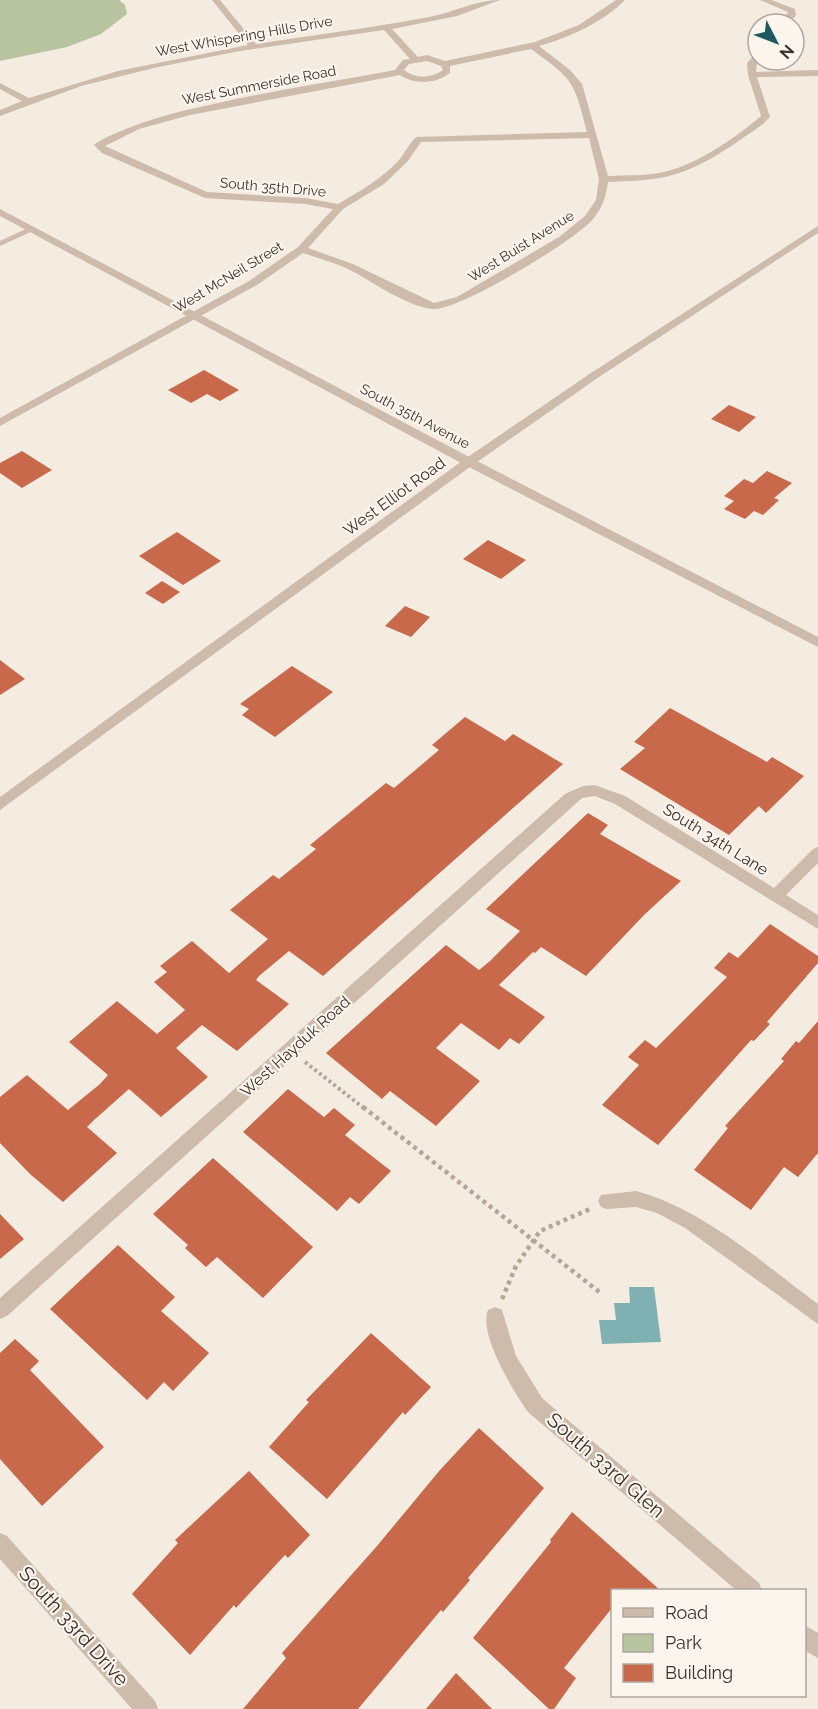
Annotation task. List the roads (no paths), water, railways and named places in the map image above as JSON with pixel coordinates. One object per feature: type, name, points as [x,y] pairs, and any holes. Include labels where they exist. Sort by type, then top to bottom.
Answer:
[{"type":"street","points":[[216,0],[252,46]]},
{"type":"street","name":"West Whispering Hills Drive","points":[[0,113],[140,68],[252,46],[446,15],[496,0]]},
{"type":"street","points":[[445,64],[533,46],[594,21],[621,0]]},
{"type":"street","points":[[764,0],[792,12]]},
{"type":"street","points":[[385,26],[415,59]]},
{"type":"street","points":[[533,46],[578,82],[604,179],[674,172],[688,166],[760,122],[766,117],[752,72]]},
{"type":"street","points":[[415,59],[435,59],[445,64],[448,68],[444,74],[432,79],[416,79],[401,72],[399,68],[401,64],[415,59]]},
{"type":"street","name":"West Summerside Road","points":[[105,151],[99,145],[116,134],[181,114],[250,98],[401,72]]},
{"type":"street","points":[[752,75],[818,73]]},
{"type":"street","points":[[0,86],[30,102]]},
{"type":"street","name":"West McNeil Street","points":[[0,423],[253,283],[302,249],[340,207],[381,182],[405,159],[419,138],[592,135]]},
{"type":"street","name":"South 35th Drive","points":[[105,151],[205,195],[305,201],[340,207]]},
{"type":"street","name":"West Buist Avenue","points":[[302,249],[349,266],[416,300],[433,306],[445,305],[461,299],[563,239],[589,218],[596,209],[602,200],[604,179]]},
{"type":"street","name":"South 35th Avenue","points":[[0,212],[469,462],[818,643]]},
{"type":"street","name":"West Elliot Road","points":[[0,806],[469,462],[595,375],[818,229]]},
{"type":"street","name":"South 34th Lane","points":[[593,789],[605,792],[629,806],[818,923]]},
{"type":"street","name":"West Hayduk Road","points":[[0,1310],[570,798],[581,790],[593,789]]},
{"type":"street","points":[[775,897],[818,853]]},
{"type":"street","points":[[608,1201],[636,1199],[661,1206],[691,1222],[818,1316]]},
{"type":"street","name":"South 33rd Glen","points":[[495,1316],[502,1351],[517,1379],[535,1405],[751,1589]]},
{"type":"street","name":"South 33rd Drive","points":[[0,1543],[147,1709]]},
{"type":"street","points":[[806,1638],[818,1647]]},
{"type":"lane","points":[[0,244],[33,229]]},
{"type":"water","points":[[629,1287],[654,1287],[661,1342],[602,1344],[599,1320],[616,1320],[614,1303],[630,1303]]}]
